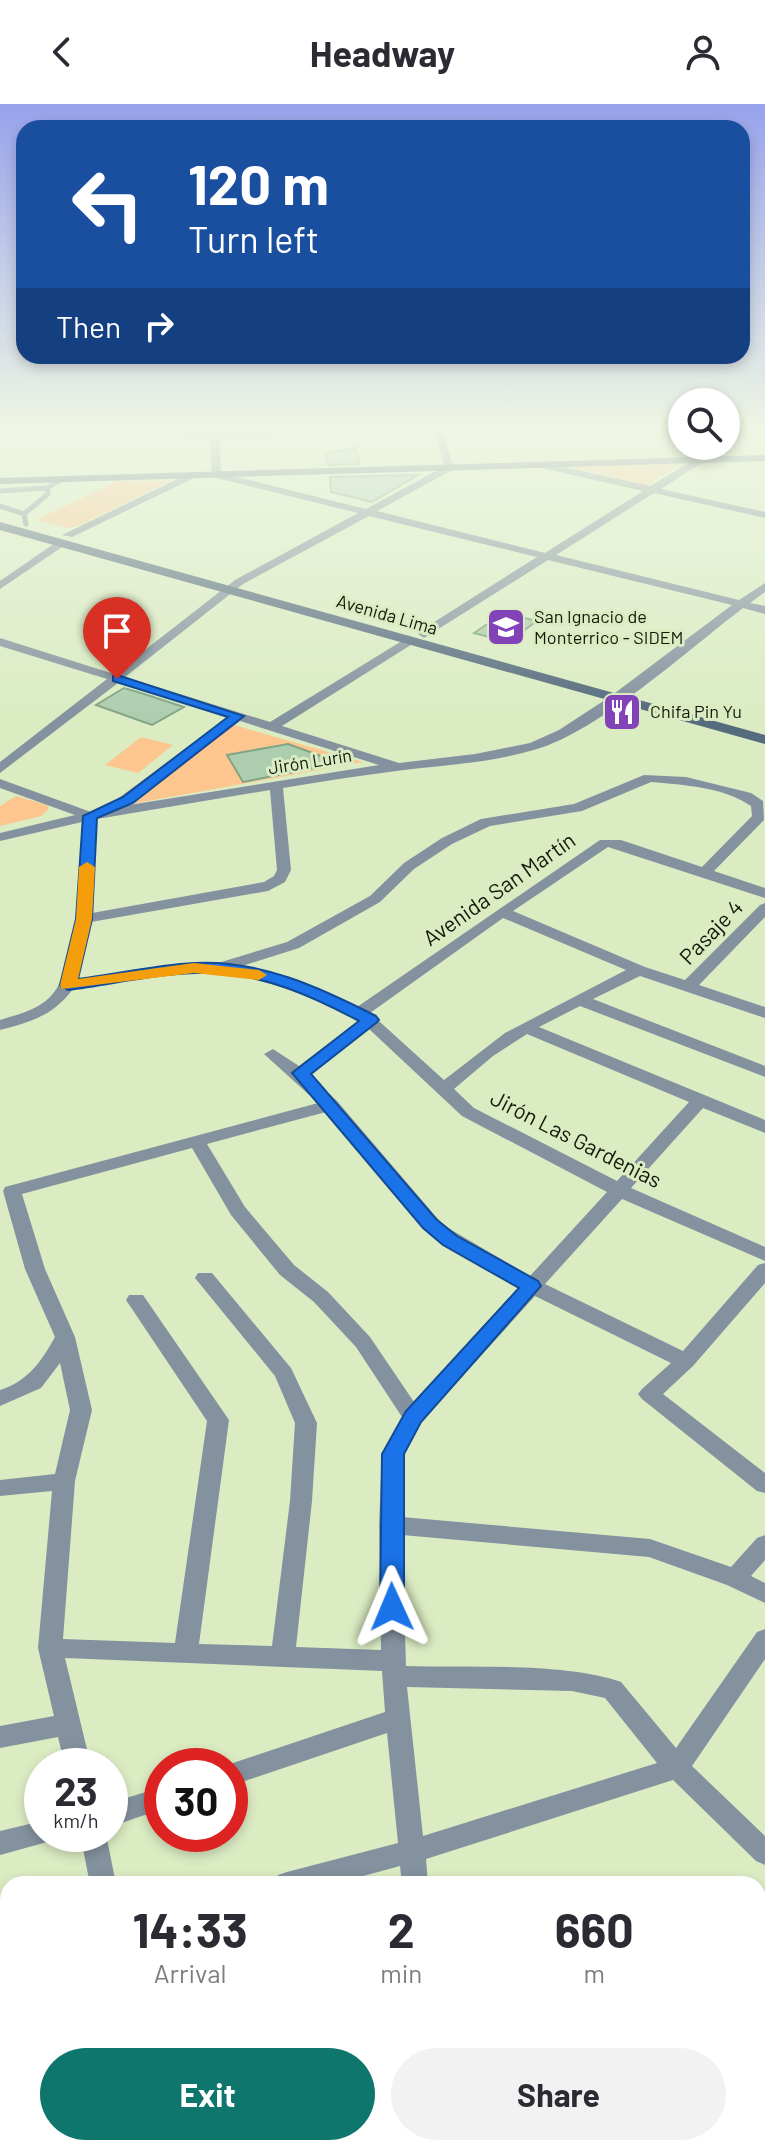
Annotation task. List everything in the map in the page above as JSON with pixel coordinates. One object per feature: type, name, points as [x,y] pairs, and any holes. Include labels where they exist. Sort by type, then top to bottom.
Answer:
[{"type":"main road","name":"Avenida Lima","points":[[35,524],[65,539]]},
{"type":"main road","name":"Avenida Lima","points":[[0,526],[65,539],[424,634],[765,740]]},
{"type":"main road","name":"Avenida Lima","points":[[236,586],[410,640],[765,728]]},
{"type":"street","points":[[0,586],[65,539],[95,524]]},
{"type":"street","points":[[0,769],[236,586],[345,524]]},
{"type":"street","points":[[418,524],[765,610]]},
{"type":"street","points":[[424,634],[597,524]]},
{"type":"street","name":"Jirón Lurín","points":[[0,837],[90,816],[276,785],[475,758],[534,746],[564,733],[622,695],[765,586]]},
{"type":"street","points":[[271,727],[410,640]]},
{"type":"street","points":[[0,642],[401,767]]},
{"type":"street","points":[[0,783],[90,816],[128,800],[238,716]]},
{"type":"street","points":[[218,968],[293,945],[375,899],[409,866],[447,841],[486,822],[577,808],[649,778],[686,781],[746,796],[758,804],[759,817],[704,873]]},
{"type":"street","points":[[84,919],[268,886],[280,879],[284,870],[276,785]]},
{"type":"street","points":[[0,1025],[38,1014],[57,1000],[68,985],[84,919],[90,816]]},
{"type":"street","name":"Avenida San Martín","points":[[301,1073],[365,1016],[502,912],[610,842],[765,893]]},
{"type":"street","name":"Pasaje 4","points":[[689,986],[765,908]]},
{"type":"street","points":[[502,912],[639,970],[765,1013]]},
{"type":"street","name":"Jirón Las Gardenias","points":[[68,985],[194,968],[218,968],[261,975],[313,991],[365,1016],[468,1112],[619,1190],[765,1255]]},
{"type":"street","points":[[443,1090],[474,1061],[526,1028],[639,970]]},
{"type":"street","points":[[580,1000],[765,1072]]},
{"type":"street","points":[[526,1028],[700,1101],[763,1122]]},
{"type":"street","points":[[273,1054],[301,1073],[429,1223],[450,1241],[531,1286],[686,1361]]},
{"type":"street","points":[[415,1876],[394,1668],[390,1525],[393,1454],[413,1417],[700,1101]]},
{"type":"street","points":[[74,1748],[50,1648],[64,1481],[81,1410],[65,1337],[35,1269],[12,1191],[331,1105]]},
{"type":"street","points":[[197,1142],[238,1211],[287,1270],[321,1297],[363,1342],[413,1417]]},
{"type":"street","points":[[765,1270],[686,1361],[649,1394],[765,1485]]},
{"type":"street","points":[[205,1278],[284,1373],[306,1423],[301,1501],[283,1657]]},
{"type":"street","points":[[136,1300],[218,1420],[186,1653]]},
{"type":"street","points":[[0,1398],[26,1390],[42,1378],[65,1337]]},
{"type":"street","points":[[0,1488],[64,1481]]},
{"type":"street","points":[[390,1525],[650,1548],[735,1578],[765,1594]]},
{"type":"street","points":[[735,1578],[765,1544]]},
{"type":"street","points":[[318,1876],[413,1851],[677,1768],[765,1639]]},
{"type":"street","points":[[50,1648],[283,1657],[572,1681],[612,1689],[677,1768],[765,1853]]},
{"type":"street","points":[[248,1769],[397,1719]]},
{"type":"street","points":[[0,1737],[68,1724]]},
{"type":"street","points":[[0,1843],[24,1837]]},
{"type":"street","points":[[97,1852],[101,1876]]},
{"type":"shaded area","points":[[51,524],[83,524],[68,528]]},
{"type":"shaded area","points":[[234,725],[363,762],[126,805]]},
{"type":"shaded area","points":[[141,737],[173,745],[138,773],[105,765]]},
{"type":"shaded area","points":[[16,796],[47,805],[49,809],[41,816],[0,826],[0,806]]},
{"type":"building","name":"San Ignacio de Monterrico - SIDEM","points":[[504,613],[537,621],[508,642],[474,633]]},
{"type":"building","points":[[124,688],[184,707],[152,725],[96,705]]},
{"type":"building","points":[[288,744],[340,763],[243,782],[227,755]]},
{"type":"slow traffic","points":[[87,867],[84,919],[68,985],[194,968],[218,968],[259,975]]},
{"type":"place","name":"San Ignacio de Monterrico - SIDEM","points":[[506,627]]},
{"type":"place","name":"Chifa Pin Yu","points":[[622,712]]},
{"type":"route","points":[[117,679],[238,716],[128,800],[90,816],[84,919],[68,985],[194,968],[218,968],[261,975],[313,991],[340,1002],[370,1020],[301,1073],[429,1223],[450,1241],[531,1286],[413,1417],[393,1454],[390,1472],[392,1607]]}]
